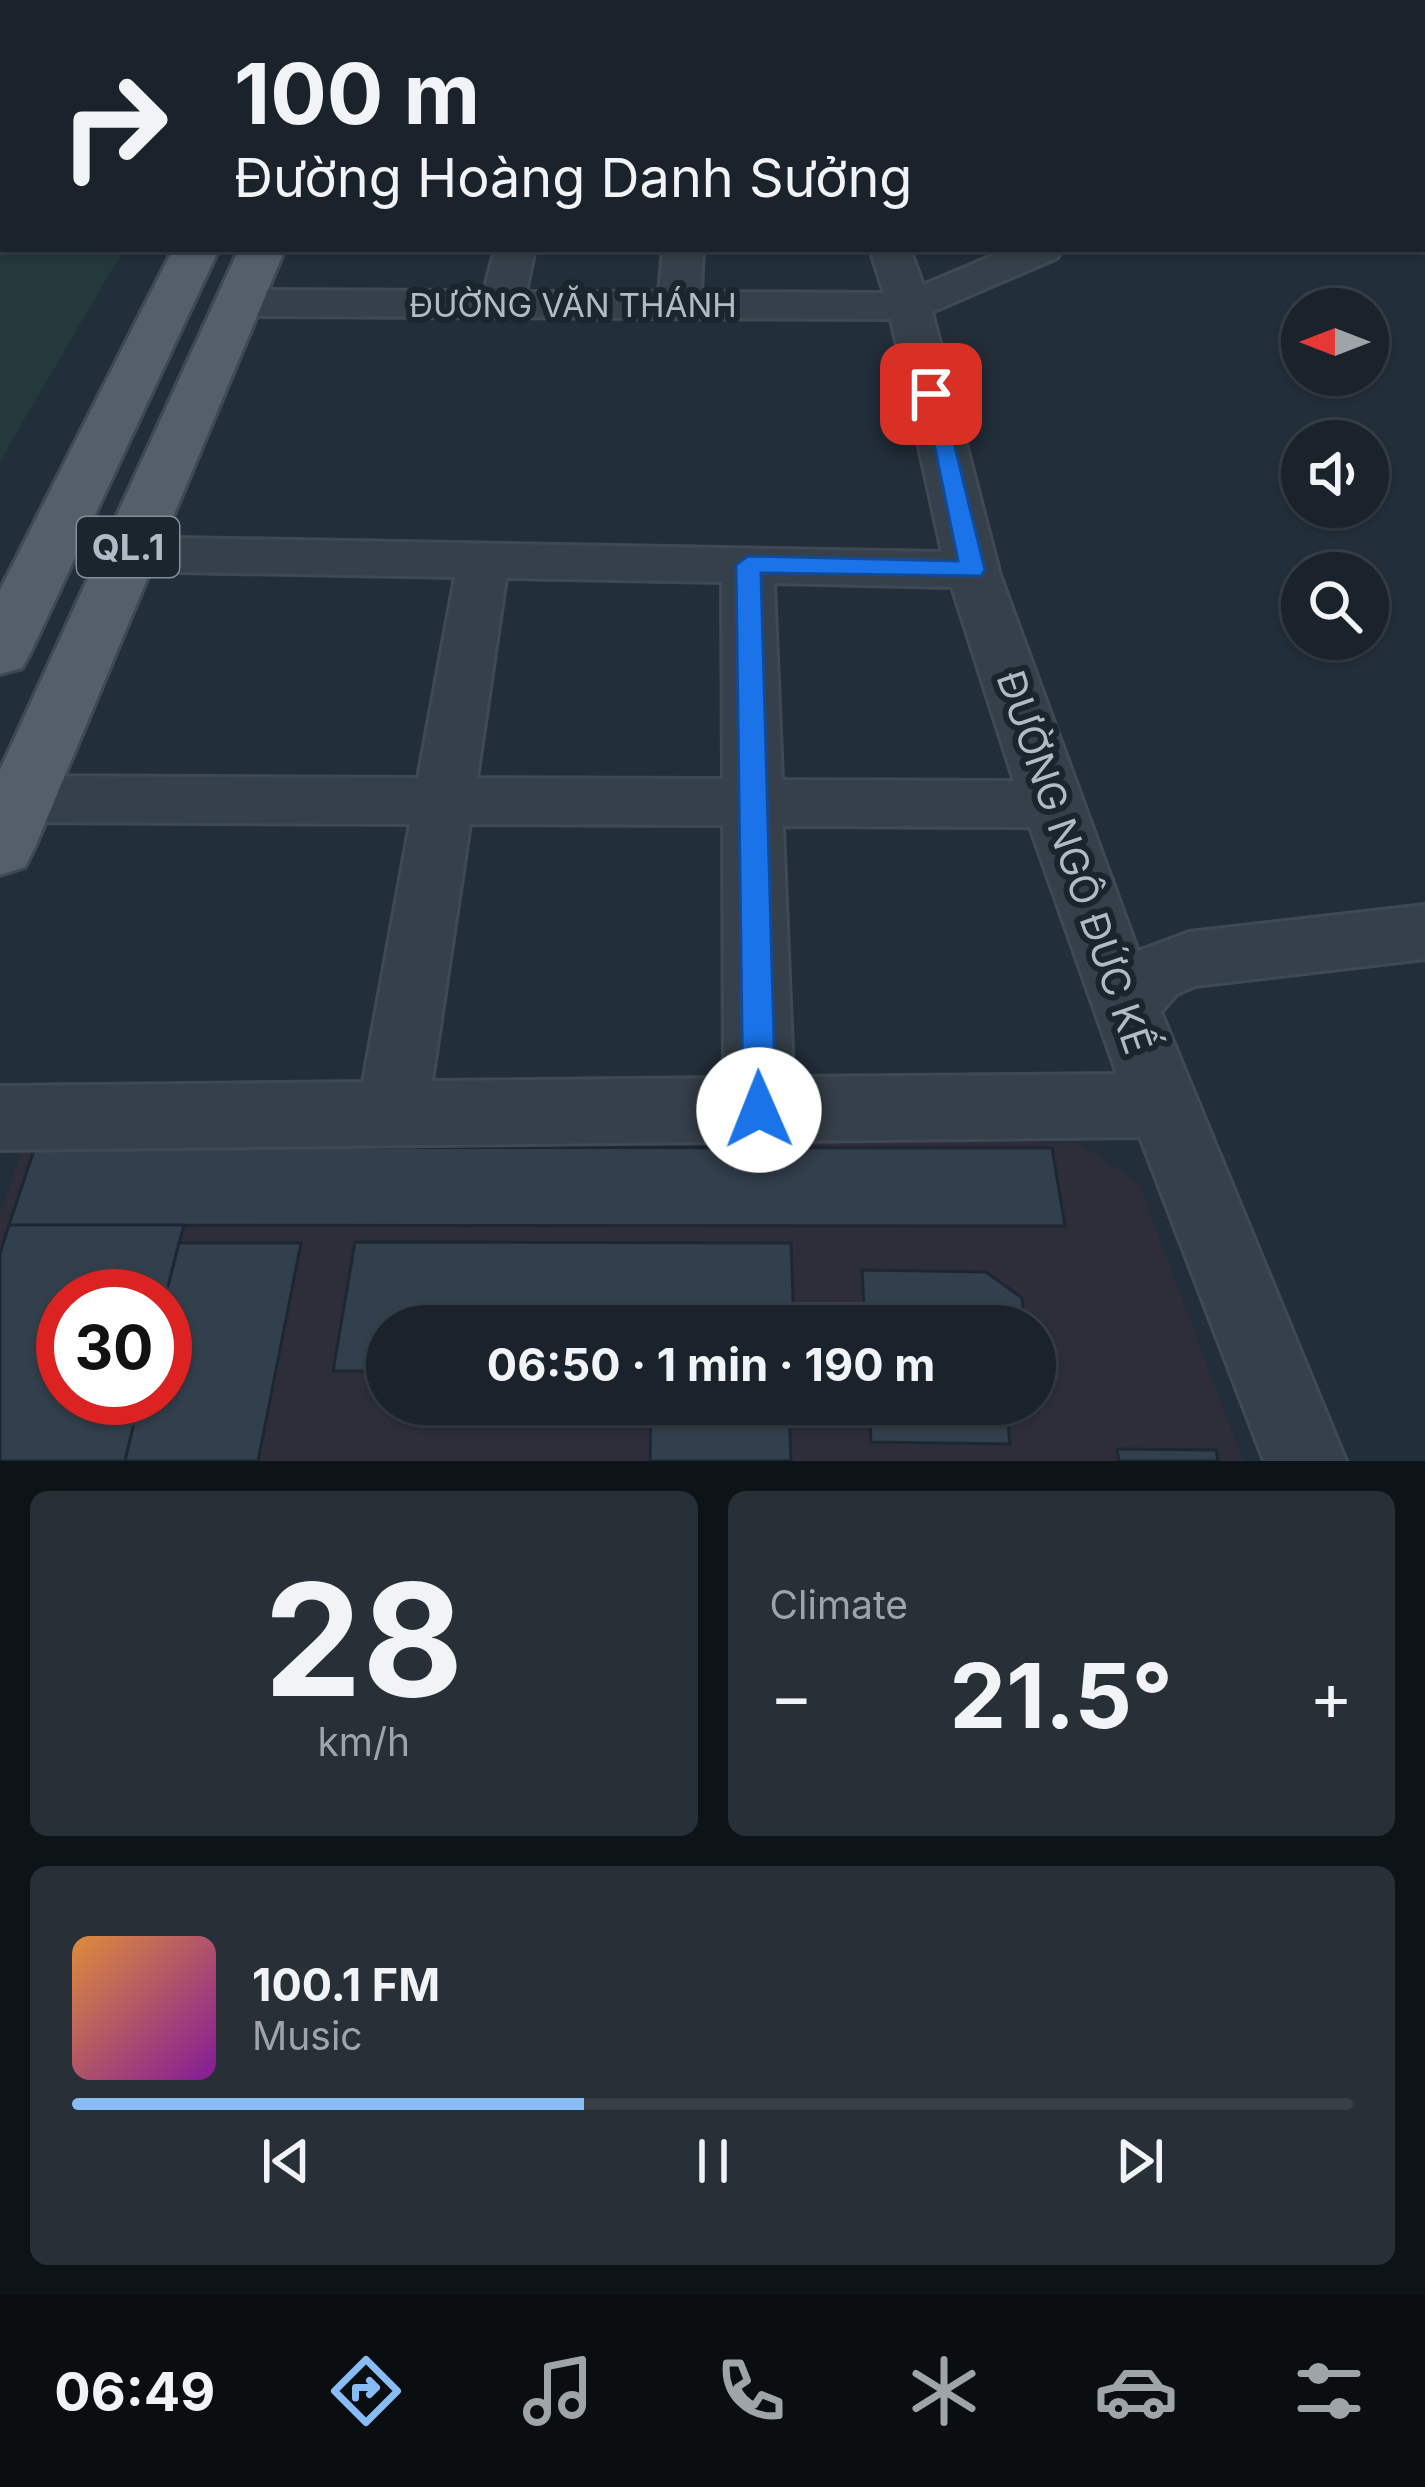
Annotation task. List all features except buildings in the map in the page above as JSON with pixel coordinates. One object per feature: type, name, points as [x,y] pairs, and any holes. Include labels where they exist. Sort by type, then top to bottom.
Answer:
[{"type":"main road","name":"QL.1","points":[[0,652],[195,252]]},
{"type":"main road","name":"QL.1","points":[[10,823],[261,252]]},
{"type":"main road","points":[[169,305],[236,303]]},
{"type":"main road","points":[[116,413],[186,416]]},
{"type":"street","points":[[502,303],[514,252]]},
{"type":"street","points":[[679,306],[683,252]]},
{"type":"street","name":"ĐƯỜNG NGÔ ĐỨC KẾ","points":[[891,252],[910,306],[973,570],[1160,1105],[1305,1461]]},
{"type":"street","points":[[910,306],[1036,252]]},
{"type":"street","name":"ĐƯỜNG VĂN THÁNH","points":[[236,303],[910,306]]},
{"type":"street","points":[[125,554],[484,557],[973,570]]},
{"type":"street","points":[[392,1114],[448,800],[484,557]]},
{"type":"street","points":[[748,565],[759,1110]]},
{"type":"street","points":[[10,823],[448,800],[1054,804]]},
{"type":"street","points":[[1124,1007],[1154,974],[1189,959],[1425,932]]},
{"type":"street","points":[[0,1118],[1160,1105]]},
{"type":"shaded area","points":[[28,1132],[1078,1143],[1138,1182],[1243,1461],[0,1461],[0,1214]]},
{"type":"green space","points":[[0,252],[122,252],[0,461]]},
{"type":"route","points":[[759,1110],[748,565],[973,570],[931,394]]}]
